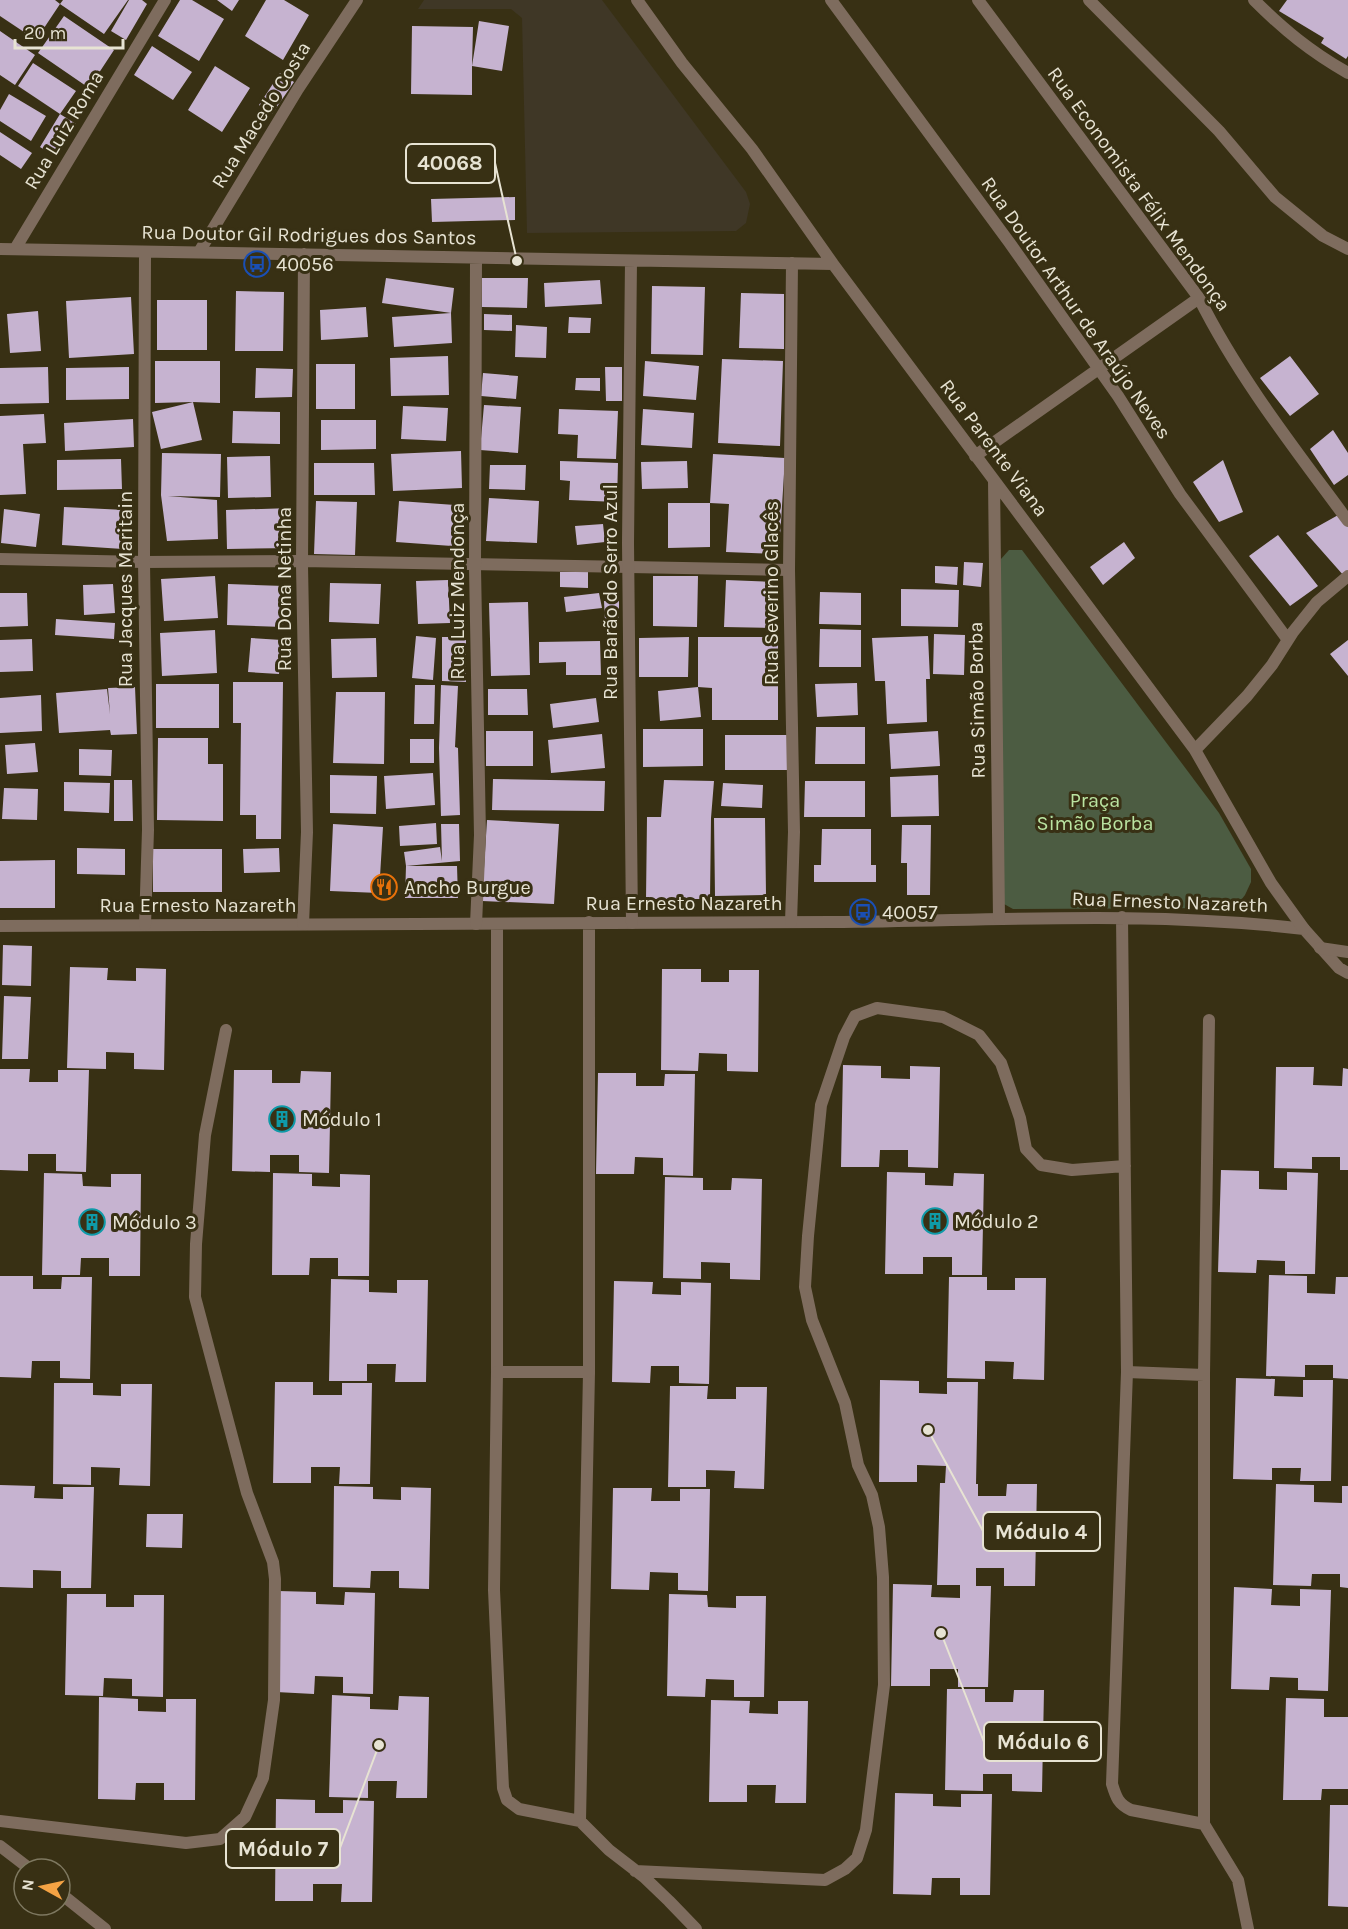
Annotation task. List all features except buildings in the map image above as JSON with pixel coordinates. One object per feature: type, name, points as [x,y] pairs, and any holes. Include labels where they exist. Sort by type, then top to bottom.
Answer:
[{"type":"street","name":"Rua Luiz Roma","points":[[15,249],[165,0]]},
{"type":"street","name":"Rua Macedo Costa","points":[[199,252],[298,89],[357,0]]},
{"type":"street","name":"Rua Parente Viana","points":[[637,0],[682,63],[752,149],[833,264],[1195,750],[1271,883],[1304,929]]},
{"type":"street","name":"Rua Doutor Arthur de Araújo Neves","points":[[831,0],[1009,242],[1118,396],[1180,494],[1288,640]]},
{"type":"street","name":"Rua Economista Félix Mendonça","points":[[978,0],[1198,298],[1270,415],[1348,521]]},
{"type":"street","points":[[1089,0],[1219,131],[1275,197],[1323,236],[1348,249]]},
{"type":"street","points":[[1254,0],[1279,25],[1317,56],[1348,74]]},
{"type":"street","name":"Rua Doutor Gil Rodrigues dos Santos","points":[[0,249],[833,264]]},
{"type":"street","name":"Rua Jacques Maritain","points":[[145,252],[144,562],[148,830],[145,925]]},
{"type":"street","name":"Rua Dona Netinha","points":[[303,924],[307,832],[302,561],[304,254]]},
{"type":"street","name":"Rua Luiz Mendonça","points":[[476,258],[475,564],[480,835],[476,924]]},
{"type":"street","name":"Rua Barão do Serro Azul","points":[[631,261],[629,567],[632,923]]},
{"type":"street","name":"Rua Severino Glacês","points":[[791,922],[794,832],[789,570],[792,263]]},
{"type":"street","points":[[975,456],[1198,298]]},
{"type":"street","name":"Rua Simão Borba","points":[[994,480],[999,919]]},
{"type":"street","points":[[0,559],[144,562],[302,561],[789,570]]},
{"type":"street","points":[[1195,750],[1247,696],[1317,602],[1348,576]]},
{"type":"street","points":[[1122,917],[1127,1372],[1112,1784],[1116,1798],[1122,1805],[1131,1809],[1204,1824]]},
{"type":"street","name":"Rua Ernesto Nazareth","points":[[0,926],[791,922],[1122,917],[1243,922],[1304,929]]},
{"type":"street","points":[[580,1821],[589,1372],[589,922]]},
{"type":"street","points":[[497,924],[497,1372],[494,1590],[503,1788],[507,1800],[519,1809],[580,1821],[609,1850],[669,1901],[696,1929]]},
{"type":"street","points":[[1304,929],[1320,948],[1348,974]]},
{"type":"street","points":[[1320,948],[1348,952]]},
{"type":"street","points":[[635,1871],[825,1880],[845,1869],[857,1858],[866,1830],[884,1685],[883,1577],[879,1527],[872,1495],[858,1465],[845,1403],[812,1320],[805,1287],[821,1105],[844,1037],[855,1016],[877,1008],[944,1017],[979,1035],[1000,1063],[1020,1118],[1026,1149],[1041,1165],[1072,1170],[1125,1166]]},
{"type":"street","points":[[1209,1020],[1204,1375],[1204,1824],[1238,1880],[1248,1929]]},
{"type":"street","points":[[0,1821],[186,1844],[220,1839],[244,1817],[263,1778],[274,1701],[275,1579],[273,1562],[247,1494],[195,1297],[196,1244],[206,1135],[226,1030]]},
{"type":"street","points":[[497,1372],[589,1372]]},
{"type":"street","points":[[1127,1372],[1204,1375]]},
{"type":"street","points":[[0,1846],[14,1857]]},
{"type":"street","points":[[72,1903],[105,1929]]},
{"type":"shaded area","points":[[424,0],[602,0],[746,192],[750,204],[746,223],[736,231],[527,233],[522,18],[511,9],[418,9]]},
{"type":"green space","name":"Praça Simão Borba","points":[[1009,550],[1022,550],[1219,813],[1251,869],[1251,882],[1238,904],[1229,908],[1013,909],[1004,904],[998,896],[1001,559]]},
{"type":"place","name":"40068","points":[[517,261]]},
{"type":"place","name":"40056","points":[[257,264]]},
{"type":"place","name":"Ancho Burgue","points":[[384,887]]},
{"type":"place","name":"40057","points":[[863,912]]},
{"type":"place","name":"Módulo 1","points":[[282,1119]]},
{"type":"place","name":"Módulo 2","points":[[935,1221]]},
{"type":"place","name":"Módulo 3","points":[[92,1222]]},
{"type":"place","name":"Módulo 4","points":[[928,1430]]},
{"type":"place","name":"Módulo 6","points":[[941,1633]]},
{"type":"place","name":"Módulo 7","points":[[379,1745]]}]
